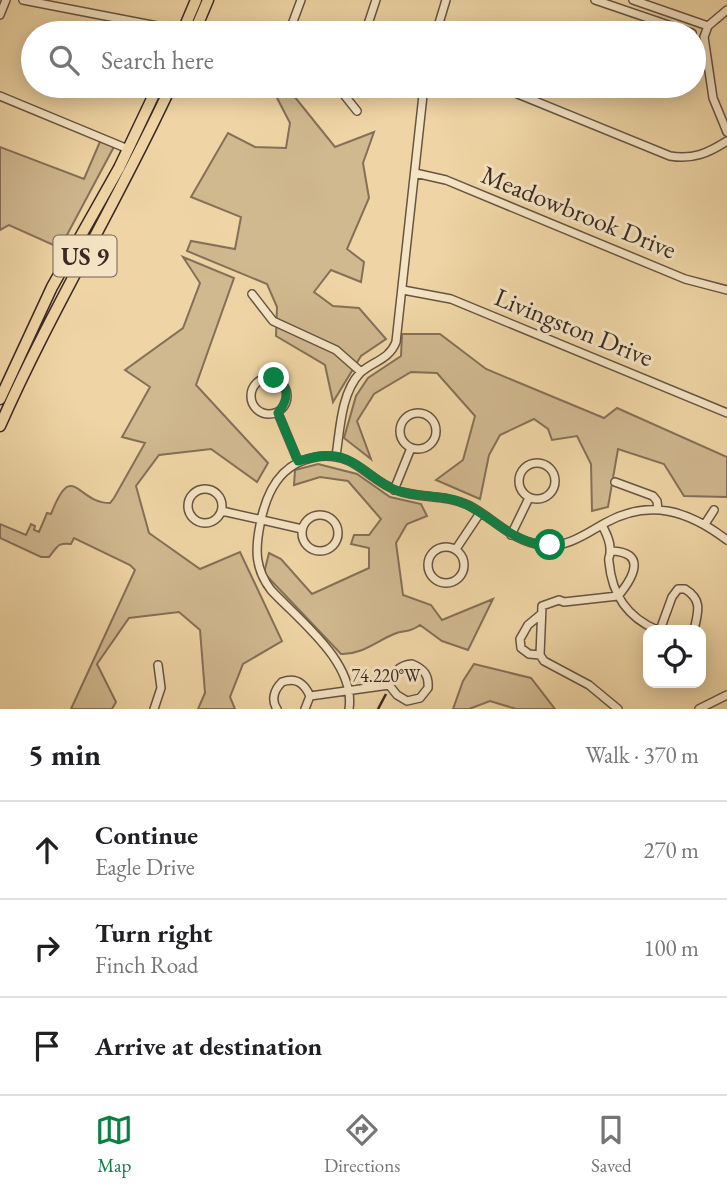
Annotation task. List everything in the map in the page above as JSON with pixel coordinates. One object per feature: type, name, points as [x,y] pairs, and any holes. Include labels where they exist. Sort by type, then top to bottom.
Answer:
[{"type":"highway","points":[[187,21],[196,0]]},
{"type":"highway","points":[[199,21],[208,0]]},
{"type":"highway","name":"US 9","points":[[0,399],[52,288],[128,149],[152,98]]},
{"type":"highway","name":"US 9","points":[[0,426],[50,322],[122,187],[165,98]]},
{"type":"street","points":[[0,15],[6,0]]},
{"type":"street","points":[[23,0],[142,21]]},
{"type":"street","points":[[293,21],[301,0]]},
{"type":"street","points":[[369,21],[376,0]]},
{"type":"street","points":[[440,21],[446,0]]},
{"type":"street","points":[[594,0],[655,21]]},
{"type":"street","points":[[633,0],[694,21]]},
{"type":"street","points":[[706,32],[708,26],[727,10]]},
{"type":"street","points":[[706,51],[713,98],[727,132]]},
{"type":"street","points":[[0,96],[128,149]]},
{"type":"street","points":[[347,98],[357,111]]},
{"type":"street","points":[[336,456],[351,385],[361,372],[386,358],[394,347],[403,290],[423,98]]},
{"type":"street","points":[[527,98],[670,156],[699,156],[727,141]]},
{"type":"street","name":"Meadowbrook Drive","points":[[415,173],[446,180],[685,279],[727,290]]},
{"type":"street","name":"Livingston Drive","points":[[403,290],[451,299],[727,412]]},
{"type":"street","points":[[252,294],[273,321],[336,350],[361,372]]},
{"type":"street","points":[[271,377],[285,386],[286,401],[278,413],[266,413],[254,405],[251,392],[259,381],[271,377]]},
{"type":"street","points":[[278,413],[298,461]]},
{"type":"street","points":[[412,414],[425,415],[435,427],[435,437],[424,448],[411,448],[400,435],[401,423],[412,414]]},
{"type":"street","points":[[394,490],[411,448]]},
{"type":"street","points":[[349,709],[350,690],[339,663],[271,590],[262,577],[256,559],[261,519],[271,487],[298,461],[336,456],[359,466],[377,481],[394,490],[467,504],[511,534],[528,542],[557,545],[581,538],[630,513],[659,510],[685,515],[705,524],[727,540]]},
{"type":"street","points":[[530,464],[547,466],[556,479],[554,489],[542,498],[529,498],[520,485],[522,470],[530,464]]},
{"type":"street","points":[[615,482],[653,496],[659,510]]},
{"type":"street","points":[[206,488],[219,497],[222,510],[211,523],[198,524],[191,518],[188,502],[196,490],[206,488]]},
{"type":"street","points":[[511,534],[529,498]]},
{"type":"street","points":[[222,510],[302,529]]},
{"type":"street","points":[[705,524],[714,510]]},
{"type":"street","points":[[456,548],[480,513]]},
{"type":"street","points":[[325,515],[335,522],[338,535],[336,542],[328,550],[315,551],[306,544],[302,529],[310,518],[325,515]]},
{"type":"street","points":[[602,525],[611,551],[609,561],[618,596],[631,615],[650,625]]},
{"type":"street","points":[[438,548],[456,548],[464,566],[460,576],[451,583],[443,583],[433,578],[428,570],[430,555],[438,548]]},
{"type":"street","points":[[611,551],[628,554],[635,566],[628,584],[618,596],[564,603],[559,600],[542,606],[540,655],[544,661],[589,685],[618,709]]},
{"type":"street","points":[[661,625],[678,589],[685,589],[695,595],[698,606],[695,625]]},
{"type":"street","points":[[540,615],[528,625],[520,639],[521,648],[530,654],[540,655]]},
{"type":"street","points":[[412,664],[423,670],[428,682],[425,693],[413,701],[401,699],[389,685],[394,673],[412,664]]},
{"type":"street","points":[[154,709],[161,688],[158,665]]},
{"type":"street","points":[[278,709],[274,697],[282,682],[288,680],[298,681],[306,687],[310,696],[305,709]]},
{"type":"street","points":[[310,696],[389,685]]},
{"type":"street","points":[[699,709],[727,695]]},
{"type":"shaded area","points":[[277,98],[296,98],[335,147],[374,132],[363,163],[369,198],[347,249],[364,262],[361,282],[331,270],[314,292],[333,306],[359,308],[386,339],[361,356],[333,402],[325,365],[276,336],[277,307],[267,284],[187,251],[191,241],[235,249],[241,217],[191,197],[228,133],[255,147],[286,148],[290,123]]},
{"type":"shaded area","points":[[102,137],[116,143],[60,248],[9,225],[0,230],[0,147],[84,179]]},
{"type":"shaded area","points":[[183,257],[234,278],[196,385],[268,463],[257,482],[211,449],[159,455],[136,486],[149,533],[200,569],[240,552],[282,641],[243,664],[230,697],[235,709],[198,709],[205,693],[200,630],[179,612],[129,618],[97,664],[116,702],[112,709],[71,709],[135,570],[130,565],[74,538],[71,544],[58,546],[49,557],[41,557],[0,538],[0,524],[26,535],[31,524],[35,526],[34,530],[39,532],[47,513],[51,514],[58,497],[70,486],[99,501],[110,503],[114,498],[145,443],[122,437],[150,387],[125,370],[183,328],[200,283]]},
{"type":"shaded area","points":[[402,334],[440,334],[486,369],[604,418],[617,408],[727,457],[727,497],[684,496],[664,464],[618,449],[608,507],[592,511],[591,464],[577,436],[552,440],[548,429],[534,419],[500,435],[489,455],[480,499],[436,480],[463,460],[475,416],[437,373],[411,372],[374,394],[357,421],[371,459],[344,438],[356,396],[368,378],[401,356]]},
{"type":"shaded area","points":[[318,464],[357,474],[390,497],[421,504],[427,516],[407,524],[396,543],[403,595],[431,605],[442,620],[493,599],[468,650],[442,641],[420,625],[362,650],[341,654],[264,573],[269,553],[281,559],[312,594],[369,568],[369,548],[351,544],[354,535],[369,535],[381,519],[348,481],[320,477],[294,485],[295,470]]},
{"type":"shaded area","points":[[474,664],[531,678],[555,709],[516,709],[490,701],[469,709],[453,709],[463,681]]},
{"type":"route","points":[[274,378],[285,386],[286,401],[278,413],[298,461],[336,456],[359,466],[377,481],[394,490],[467,504],[499,527],[525,541],[550,545]]}]
